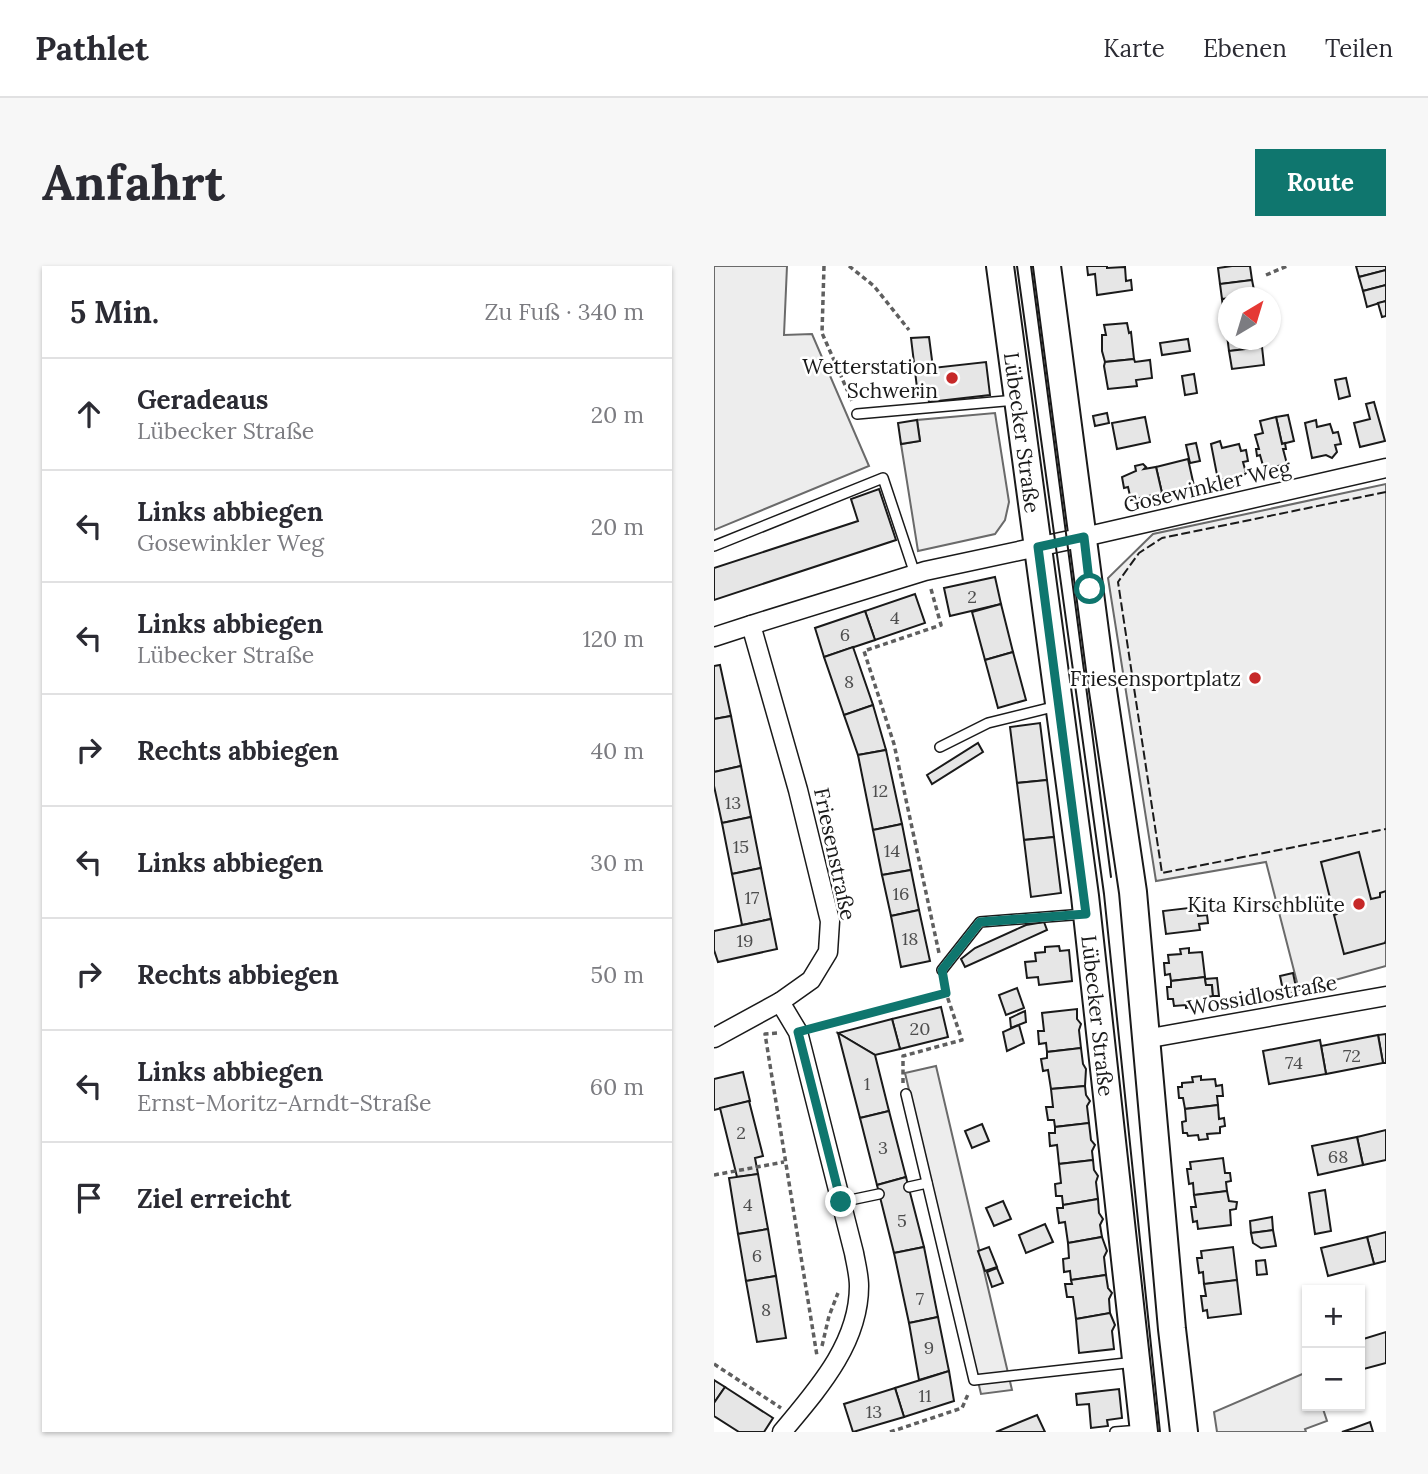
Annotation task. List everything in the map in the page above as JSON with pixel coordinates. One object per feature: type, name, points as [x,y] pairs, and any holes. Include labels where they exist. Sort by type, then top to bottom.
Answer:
[{"type":"street","name":"Lübecker Straße","points":[[1000,266],[1086,914],[1144,1431]]},
{"type":"street","name":"Lübecker Straße","points":[[1047,266],[1101,677],[1133,892],[1184,1432]]},
{"type":"street","name":"Gosewinkler Weg","points":[[1038,547],[1386,468]]},
{"type":"street","points":[[714,636],[1038,547]]},
{"type":"street","name":"Friesenstraße","points":[[714,1038],[780,1002],[811,980],[828,952],[830,921],[798,790],[751,625]]},
{"type":"street","name":"Wossidlostraße","points":[[1145,1039],[1386,996]]},
{"type":"street","points":[[780,1002],[798,1032],[859,1284],[856,1314],[843,1352],[782,1432]]},
{"type":"lane","points":[[857,414],[1019,400]]},
{"type":"lane","points":[[714,545],[883,478],[922,577]]},
{"type":"lane","points":[[940,747],[988,723],[1058,706]]},
{"type":"lane","points":[[942,970],[980,922],[1086,914]]},
{"type":"lane","points":[[906,1094],[974,1380],[1137,1362]]},
{"type":"lane","points":[[909,1187],[927,1183]]},
{"type":"lane","points":[[841,1202],[879,1194]]},
{"type":"lane","points":[[1115,1432],[1144,1431]]},
{"type":"path","points":[[824,266],[822,333],[857,414]]},
{"type":"path","points":[[849,266],[874,286],[909,330]]},
{"type":"path","points":[[1266,275],[1287,266]]},
{"type":"path","points":[[906,1094],[902,1075],[903,1056],[962,1040],[946,993],[894,744],[864,651],[941,625],[922,577]]},
{"type":"path","points":[[818,1362],[765,1034],[798,1032],[946,993]]},
{"type":"path","points":[[714,1175],[785,1162]]},
{"type":"path","points":[[714,1364],[794,1417]]},
{"type":"path","points":[[890,1432],[962,1408],[974,1380]]},
{"type":"shaded area","points":[[714,266],[787,266],[784,335],[812,334],[869,466],[714,530]]},
{"type":"shaded area","points":[[995,413],[1009,502],[1005,520],[995,534],[918,551],[901,444],[920,441],[917,420]]},
{"type":"shaded area","name":"Friesensportplatz","points":[[1386,484],[1386,966],[1299,990],[1266,862],[1156,881],[1108,578],[1153,534]]},
{"type":"shaded area","points":[[936,1066],[1012,1390],[981,1394],[905,1073]]},
{"type":"shaded area","points":[[1302,1374],[1302,1411],[1324,1411],[1327,1421],[1305,1429],[1306,1432],[1217,1432],[1214,1412]]},
{"type":"building","points":[[1087,266],[1125,267],[1126,281],[1131,280],[1132,290],[1097,295],[1095,274],[1088,275]]},
{"type":"building","points":[[1250,266],[1252,280],[1220,284],[1218,268]]},
{"type":"building","points":[[1356,266],[1386,266],[1386,270],[1359,277]]},
{"type":"building","points":[[1386,270],[1386,285],[1363,291],[1359,277]]},
{"type":"building","points":[[1252,280],[1253,287],[1220,287],[1220,284]]},
{"type":"building","points":[[1386,285],[1386,301],[1367,307],[1363,291]]},
{"type":"building","points":[[1386,301],[1386,316],[1382,317],[1378,303]]},
{"type":"building","points":[[1127,323],[1129,333],[1131,332],[1134,359],[1105,362],[1102,351],[1102,335],[1106,335],[1104,325]]},
{"type":"building","name":"Wetterstation Schwerin","points":[[929,337],[933,368],[986,362],[990,395],[929,402],[928,395],[918,396],[911,338]]},
{"type":"building","points":[[1188,339],[1190,351],[1162,355],[1160,343]]},
{"type":"building","points":[[1262,350],[1264,365],[1232,369],[1229,351]]},
{"type":"building","points":[[1134,359],[1135,362],[1150,360],[1152,378],[1136,380],[1137,386],[1108,389],[1105,362]]},
{"type":"building","points":[[1194,374],[1197,393],[1185,395],[1182,376]]},
{"type":"building","points":[[1346,378],[1350,396],[1339,399],[1335,380]]},
{"type":"building","points":[[1374,402],[1385,441],[1360,447],[1354,423],[1370,419],[1366,404]]},
{"type":"building","points":[[1107,413],[1109,423],[1095,426],[1093,416]]},
{"type":"building","points":[[1288,415],[1294,441],[1282,444],[1276,417]]},
{"type":"building","points":[[1145,417],[1150,442],[1117,449],[1112,423]]},
{"type":"building","points":[[1276,417],[1282,444],[1285,443],[1286,449],[1283,449],[1287,464],[1264,469],[1260,455],[1257,456],[1256,449],[1259,449],[1255,435],[1263,433],[1260,421]]},
{"type":"building","points":[[917,420],[920,441],[901,444],[898,423]]},
{"type":"building","points":[[1316,420],[1317,427],[1330,424],[1333,433],[1338,432],[1341,444],[1335,445],[1337,452],[1332,458],[1326,455],[1312,458],[1305,423]]},
{"type":"building","points":[[1220,441],[1222,448],[1239,444],[1241,451],[1246,450],[1248,461],[1243,462],[1246,473],[1242,477],[1218,480],[1211,444]]},
{"type":"building","points":[[1196,443],[1200,461],[1190,463],[1186,445]]},
{"type":"building","points":[[1188,459],[1194,486],[1162,493],[1156,467]]},
{"type":"building","points":[[1143,464],[1146,467],[1144,469],[1156,467],[1162,493],[1131,500],[1128,487],[1124,488],[1122,477],[1136,471],[1135,466]]},
{"type":"building","points":[[879,489],[896,540],[714,600],[714,568],[858,521],[851,499]]},
{"type":"building","points":[[995,577],[1001,604],[950,616],[944,588]]},
{"type":"building","points":[[915,594],[925,623],[875,640],[865,611]]},
{"type":"building","points":[[1001,604],[1013,652],[985,660],[972,612]]},
{"type":"building","points":[[865,611],[875,640],[824,657],[815,628]]},
{"type":"building","points":[[853,647],[873,705],[844,715],[824,657]]},
{"type":"building","points":[[1013,652],[1026,700],[998,708],[985,660]]},
{"type":"building","points":[[720,665],[731,716],[714,719],[714,666]]},
{"type":"building","points":[[873,705],[886,750],[858,755],[844,715]]},
{"type":"building","points":[[731,716],[741,766],[714,772],[714,719]]},
{"type":"building","points":[[1040,723],[1047,780],[1017,783],[1010,727]]},
{"type":"building","points":[[978,743],[983,752],[932,784],[927,775]]},
{"type":"building","points":[[886,750],[902,824],[873,830],[858,755]]},
{"type":"building","points":[[741,766],[751,817],[722,823],[714,786],[714,772]]},
{"type":"building","points":[[1047,780],[1054,837],[1024,840],[1017,783]]},
{"type":"building","points":[[751,817],[761,868],[732,874],[722,823]]},
{"type":"building","points":[[902,824],[911,870],[882,875],[873,830]]},
{"type":"building","points":[[1054,837],[1061,893],[1031,897],[1024,840]]},
{"type":"building","name":"Kita Kirschblüte","points":[[1359,852],[1371,899],[1380,897],[1380,893],[1386,891],[1386,940],[1385,943],[1344,954],[1334,915],[1337,914],[1336,909],[1333,910],[1321,862]]},
{"type":"building","points":[[761,868],[771,919],[742,925],[732,874]]},
{"type":"building","points":[[911,870],[919,910],[891,916],[882,875]]},
{"type":"building","points":[[1197,907],[1198,916],[1207,915],[1208,923],[1199,924],[1200,930],[1166,934],[1163,911]]},
{"type":"building","points":[[919,910],[930,961],[901,967],[891,916]]},
{"type":"building","points":[[771,919],[777,949],[718,962],[714,950],[714,931]]},
{"type":"building","points":[[1044,922],[1047,930],[965,967],[961,959],[975,948],[1026,925]]},
{"type":"building","points":[[1059,946],[1060,951],[1069,950],[1072,981],[1039,985],[1038,977],[1027,978],[1025,962],[1036,961],[1035,953],[1045,952],[1045,947]]},
{"type":"building","points":[[1189,948],[1189,953],[1202,952],[1205,977],[1171,981],[1170,974],[1165,975],[1164,963],[1169,963],[1168,955],[1181,954],[1180,949]]},
{"type":"building","points":[[1293,973],[1297,992],[1284,995],[1280,976]]},
{"type":"building","points":[[1205,977],[1206,985],[1212,985],[1213,996],[1207,997],[1208,1002],[1186,1008],[1186,1005],[1174,1006],[1173,999],[1168,999],[1167,987],[1171,987],[1171,981]]},
{"type":"building","points":[[1217,978],[1219,996],[1213,996],[1212,985],[1206,985],[1205,979]]},
{"type":"building","points":[[1017,988],[1024,1008],[1006,1015],[999,995]]},
{"type":"building","points":[[941,1007],[948,1037],[900,1049],[892,1019]]},
{"type":"building","points":[[1077,1009],[1077,1019],[1081,1024],[1081,1048],[1047,1052],[1046,1043],[1039,1044],[1038,1031],[1044,1031],[1042,1013]]},
{"type":"building","points":[[1025,1011],[1026,1022],[1011,1028],[1010,1018]]},
{"type":"building","points":[[892,1019],[900,1049],[875,1055],[838,1033]]},
{"type":"building","points":[[1019,1025],[1024,1043],[1007,1051],[1003,1032]]},
{"type":"building","points":[[838,1033],[875,1055],[889,1111],[860,1118]]},
{"type":"building","points":[[1386,1034],[1386,1063],[1383,1063],[1378,1035]]},
{"type":"building","points":[[1378,1035],[1383,1063],[1326,1074],[1321,1046]]},
{"type":"building","points":[[1320,1040],[1326,1074],[1269,1084],[1263,1051]]},
{"type":"building","points":[[1081,1048],[1086,1069],[1085,1086],[1051,1089],[1048,1070],[1043,1071],[1041,1059],[1047,1058],[1047,1052]]},
{"type":"building","points":[[743,1072],[750,1101],[714,1110],[714,1079]]},
{"type":"building","points":[[1201,1076],[1201,1080],[1215,1079],[1216,1086],[1222,1085],[1223,1096],[1217,1096],[1218,1105],[1185,1109],[1183,1098],[1179,1098],[1178,1087],[1182,1087],[1182,1083],[1193,1082],[1192,1077]]},
{"type":"building","points":[[1085,1086],[1090,1101],[1087,1106],[1089,1123],[1055,1127],[1054,1120],[1048,1120],[1046,1107],[1053,1107],[1051,1089]]},
{"type":"building","points":[[749,1101],[763,1156],[755,1158],[758,1174],[737,1177],[720,1108]]},
{"type":"building","points":[[1218,1105],[1219,1119],[1224,1118],[1225,1126],[1220,1127],[1220,1133],[1207,1134],[1208,1139],[1199,1140],[1198,1135],[1188,1136],[1183,1133],[1185,1109]]},
{"type":"building","points":[[889,1111],[906,1177],[877,1185],[860,1118]]},
{"type":"building","points":[[1089,1123],[1091,1140],[1095,1145],[1092,1151],[1093,1160],[1059,1164],[1057,1145],[1050,1146],[1049,1133],[1055,1133],[1055,1127]]},
{"type":"building","points":[[982,1124],[989,1141],[972,1148],[965,1131]]},
{"type":"building","points":[[1386,1130],[1386,1160],[1363,1165],[1357,1137]]},
{"type":"building","points":[[1357,1137],[1363,1165],[1318,1175],[1312,1146]]},
{"type":"building","points":[[1223,1158],[1225,1173],[1230,1173],[1231,1181],[1226,1182],[1227,1191],[1194,1195],[1193,1183],[1189,1184],[1187,1169],[1191,1169],[1190,1162]]},
{"type":"building","points":[[1093,1160],[1098,1176],[1098,1199],[1063,1205],[1062,1196],[1056,1196],[1055,1184],[1061,1183],[1059,1164]]},
{"type":"building","points":[[758,1174],[768,1229],[738,1234],[729,1178]]},
{"type":"building","points":[[906,1177],[924,1247],[894,1253],[877,1185]]},
{"type":"building","points":[[1325,1190],[1331,1231],[1315,1234],[1309,1193]]},
{"type":"building","points":[[1227,1191],[1229,1201],[1237,1202],[1236,1209],[1230,1210],[1231,1225],[1198,1229],[1197,1221],[1193,1222],[1191,1207],[1196,1207],[1194,1195]]},
{"type":"building","points":[[1098,1199],[1099,1213],[1103,1219],[1100,1225],[1102,1237],[1068,1243],[1065,1222],[1059,1223],[1057,1208]]},
{"type":"building","points":[[1003,1201],[1011,1219],[994,1226],[986,1208]]},
{"type":"building","points":[[1272,1217],[1273,1230],[1251,1233],[1250,1221]]},
{"type":"building","points":[[1045,1224],[1053,1242],[1026,1253],[1019,1235]]},
{"type":"building","points":[[768,1229],[776,1276],[746,1281],[738,1234]]},
{"type":"building","points":[[1273,1230],[1276,1246],[1261,1248],[1253,1243],[1251,1233]]},
{"type":"building","points":[[1386,1232],[1386,1261],[1374,1264],[1367,1237]]},
{"type":"building","points":[[1102,1237],[1107,1251],[1104,1257],[1106,1275],[1071,1280],[1070,1271],[1064,1272],[1063,1259],[1069,1258],[1068,1243]]},
{"type":"building","points":[[1367,1237],[1374,1264],[1328,1276],[1321,1248]]},
{"type":"building","points":[[924,1247],[938,1317],[909,1323],[894,1253]]},
{"type":"building","points":[[989,1247],[997,1267],[985,1271],[978,1251]]},
{"type":"building","points":[[1233,1247],[1237,1280],[1204,1284],[1203,1272],[1199,1273],[1197,1258],[1202,1258],[1201,1251]]},
{"type":"building","points":[[1265,1260],[1267,1274],[1257,1275],[1256,1261]]},
{"type":"building","points":[[997,1268],[1003,1283],[992,1287],[987,1272]]},
{"type":"building","points":[[1106,1275],[1108,1288],[1112,1293],[1109,1299],[1110,1313],[1076,1319],[1073,1297],[1067,1297],[1065,1284],[1072,1284],[1071,1280]]},
{"type":"building","points":[[776,1276],[786,1338],[757,1342],[746,1281]]},
{"type":"building","points":[[1237,1280],[1241,1314],[1208,1318],[1207,1310],[1203,1311],[1201,1296],[1206,1296],[1204,1284]]},
{"type":"building","points":[[1110,1313],[1115,1325],[1112,1331],[1114,1349],[1079,1353],[1076,1319]]},
{"type":"building","points":[[938,1317],[949,1371],[919,1380],[909,1323]]},
{"type":"building","points":[[1386,1332],[1386,1363],[1365,1369],[1365,1338]]},
{"type":"building","points":[[949,1371],[954,1401],[904,1417],[895,1388]]},
{"type":"building","points":[[714,1380],[725,1387],[714,1403]]},
{"type":"building","points":[[725,1387],[773,1418],[764,1432],[739,1432],[714,1416],[714,1403]]},
{"type":"building","points":[[895,1388],[904,1417],[853,1432],[844,1404]]},
{"type":"building","points":[[1119,1389],[1122,1418],[1107,1420],[1108,1426],[1091,1428],[1089,1404],[1077,1405],[1076,1394]]},
{"type":"building","points":[[1037,1415],[1045,1432],[996,1432]]},
{"type":"building","points":[[1370,1422],[1373,1432],[1342,1432],[1354,1428]]},
{"type":"tram line","points":[[1017,266],[1104,894],[1160,1432]]},
{"type":"tram line","points":[[1031,266],[1111,877]]},
{"type":"fence","points":[[1386,492],[1162,538],[1139,553],[1118,582],[1162,873],[1386,829]]},
{"type":"place","name":"Wetterstation Schwerin","points":[[952,378]]},
{"type":"place","name":"Friesensportplatz","points":[[1255,678]]},
{"type":"place","name":"Kita Kirschblüte","points":[[1359,904]]},
{"type":"route","points":[[841,1202],[798,1032],[946,993],[942,970],[980,922],[1086,914],[1038,547],[1084,537],[1090,589]]}]
